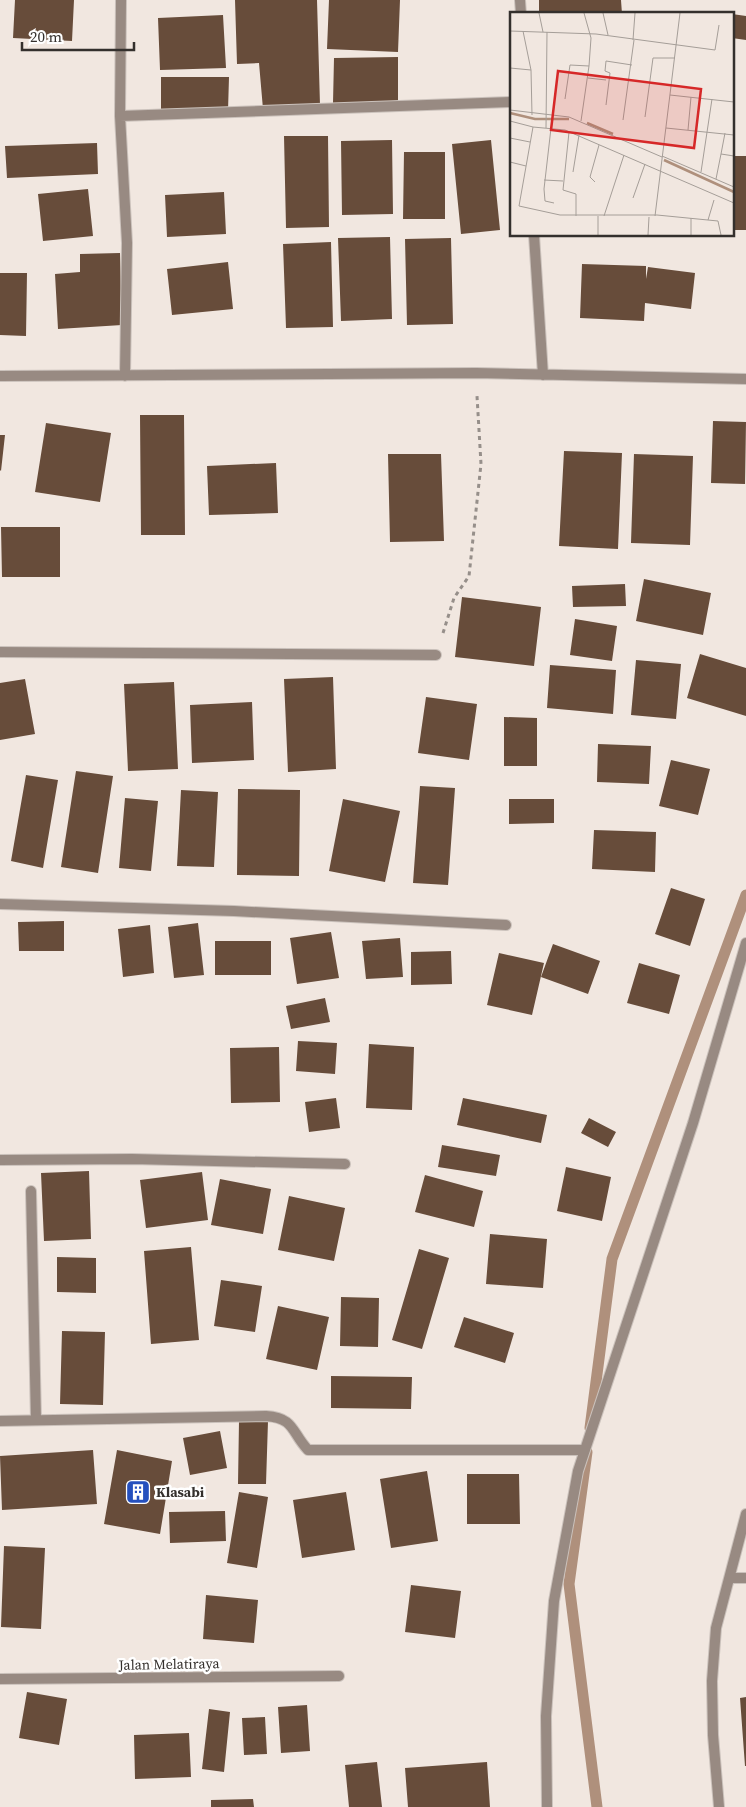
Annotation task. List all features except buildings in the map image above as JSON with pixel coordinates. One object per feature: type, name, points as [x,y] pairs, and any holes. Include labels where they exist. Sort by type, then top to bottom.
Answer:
[{"type":"street","points":[[121,0],[120,116],[127,243],[125,376]]},
{"type":"street","points":[[120,116],[510,102]]},
{"type":"street","points":[[534,236],[543,375]]},
{"type":"street","points":[[0,376],[476,373],[746,379]]},
{"type":"street","points":[[0,652],[436,655]]},
{"type":"street","points":[[0,904],[234,911],[506,925]]},
{"type":"street","points":[[547,1807],[546,1716],[554,1601],[572,1499],[585,1450],[694,1123],[746,943]]},
{"type":"street","points":[[0,1160],[132,1159],[345,1164]]},
{"type":"street","points":[[31,1191],[36,1420]]},
{"type":"street","points":[[0,1421],[266,1416],[279,1417],[288,1423],[308,1450],[585,1450]]},
{"type":"street","points":[[719,1807],[713,1735],[712,1681],[716,1628],[746,1514]]},
{"type":"street","points":[[730,1578],[746,1578]]},
{"type":"street","name":"Jalan Melatiraya","points":[[0,1679],[339,1676]]},
{"type":"path","points":[[436,655],[454,598],[469,576],[481,464],[476,373]]},
{"type":"waterway","points":[[590,1428],[612,1259],[746,895]]},
{"type":"waterway","points":[[587,1452],[569,1584],[597,1807]]},
{"type":"place","name":"Klasabi","points":[[138,1492]]}]
